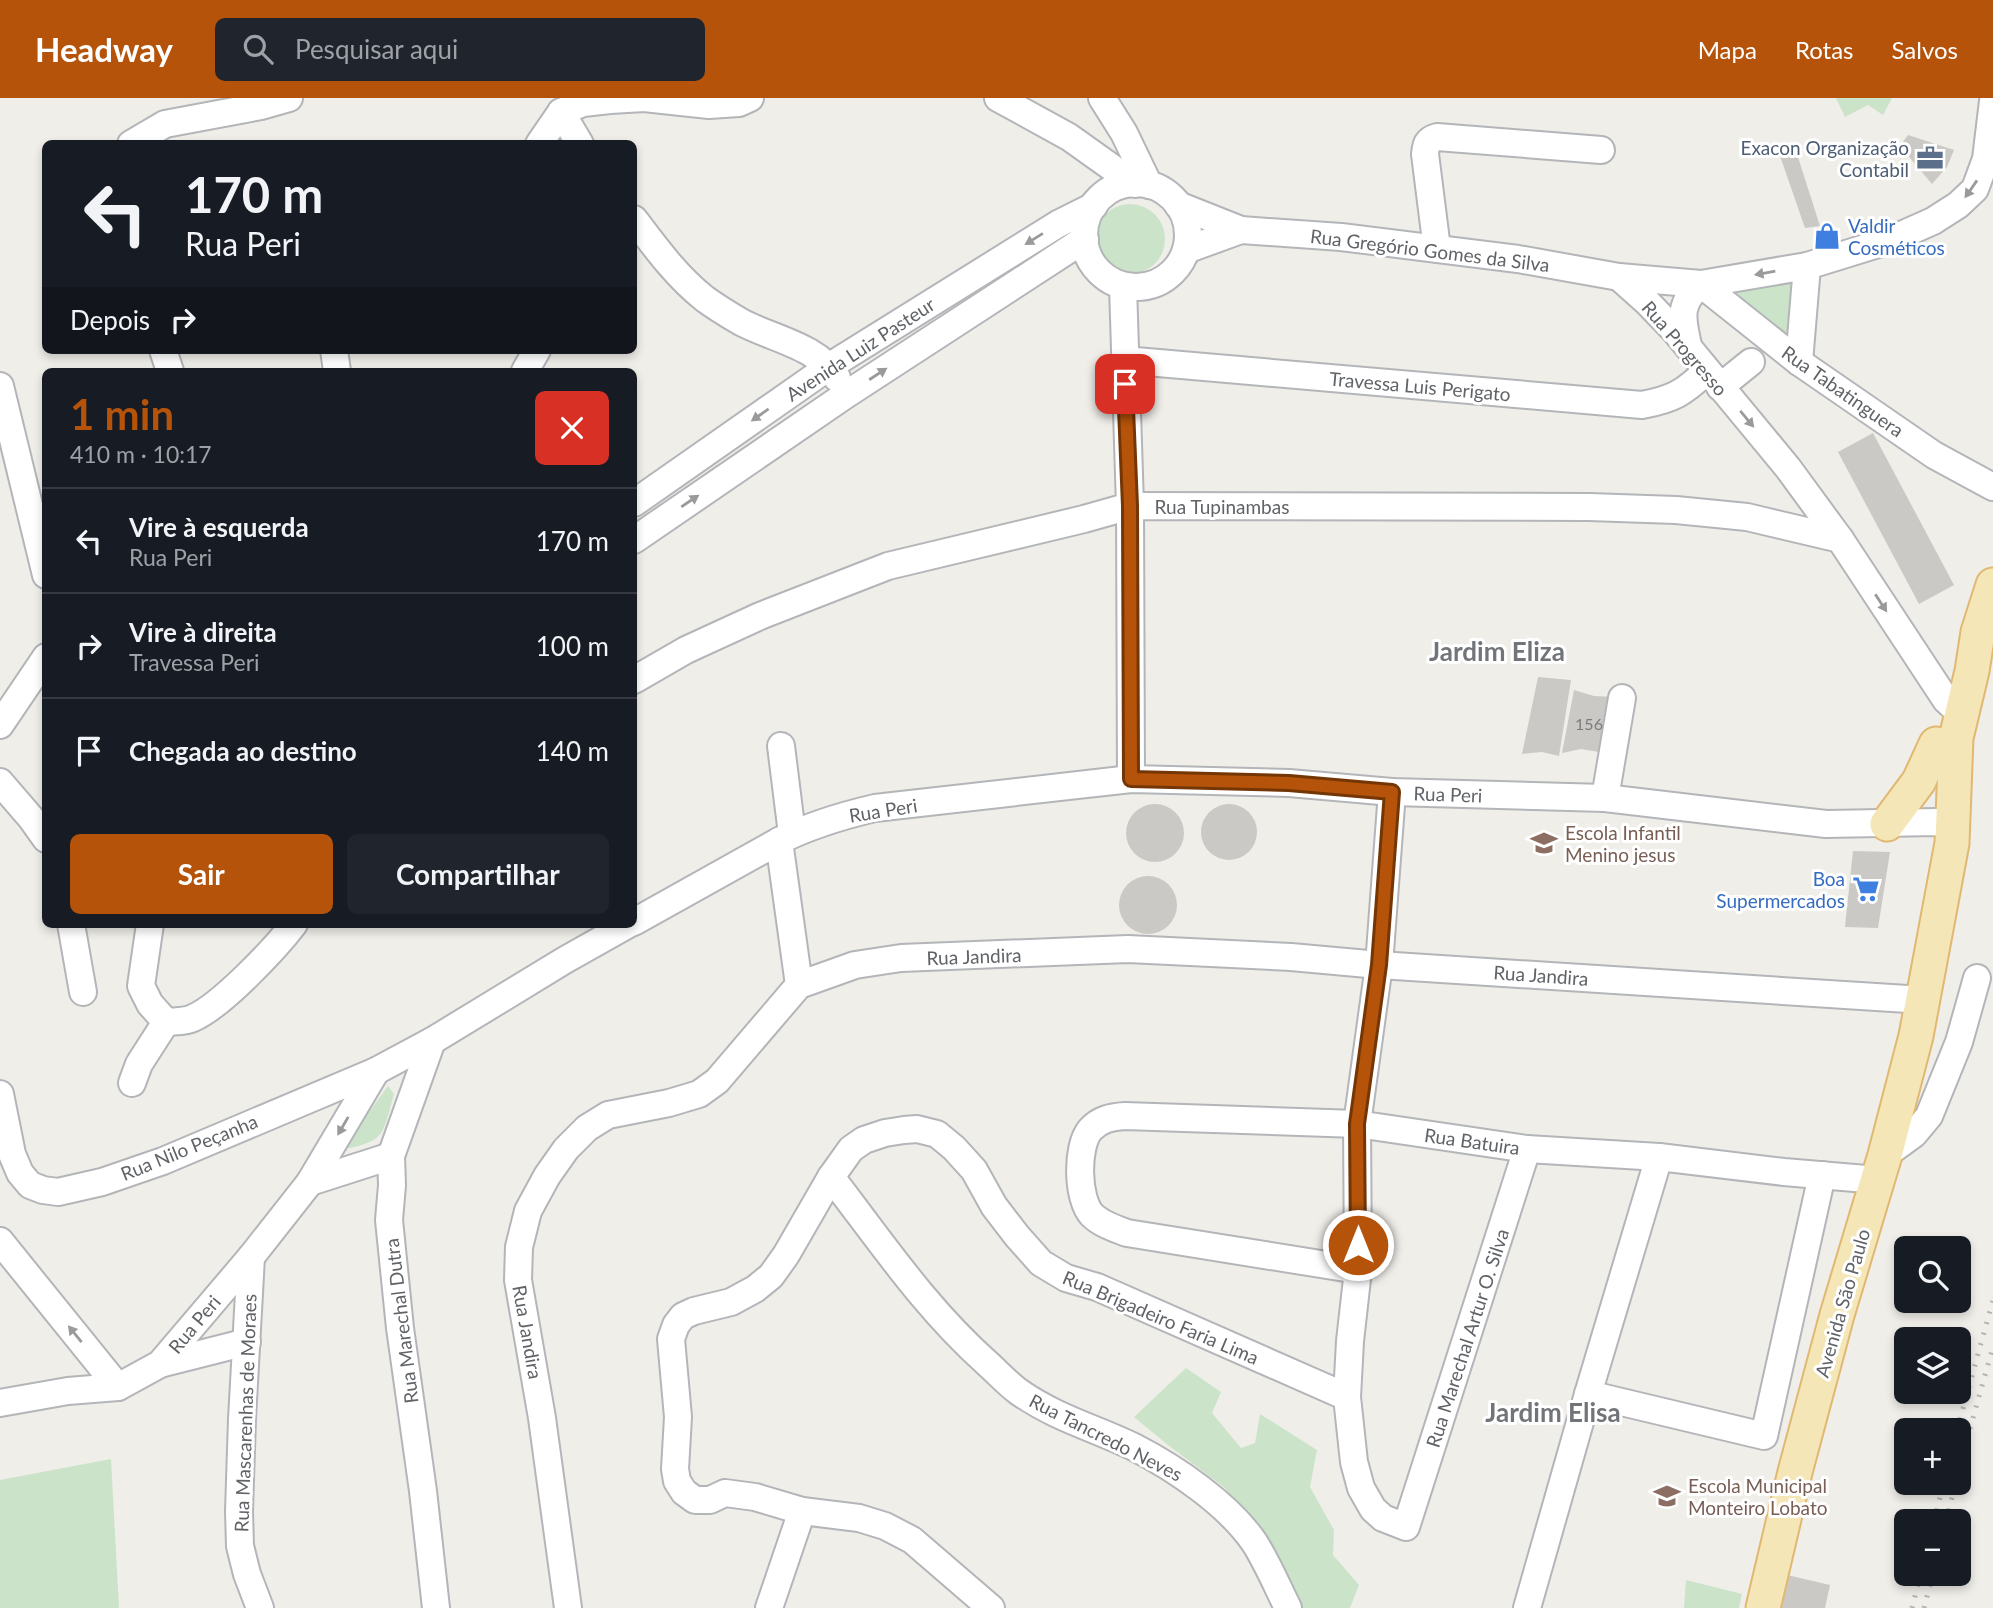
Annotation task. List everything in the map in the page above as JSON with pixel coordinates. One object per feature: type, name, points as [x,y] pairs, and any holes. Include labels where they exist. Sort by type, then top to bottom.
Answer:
[{"type":"main road","points":[[1887,824],[1919,781],[1954,707],[1993,585]]},
{"type":"main road","points":[[1945,823],[1956,738],[1954,707]]},
{"type":"main road","points":[[1936,744],[1945,823]]},
{"type":"main road","name":"Avenida São Paulo","points":[[1763,1608],[1837,1315],[1916,1036],[1944,876],[1945,823]]},
{"type":"street","points":[[138,140],[165,124],[289,98]]},
{"type":"street","points":[[542,140],[561,112],[583,103],[644,99],[709,105],[739,103],[750,98]]},
{"type":"street","points":[[998,98],[1069,136],[1103,160],[1142,185],[1162,191],[1174,199],[1187,224],[1186,250],[1178,268],[1154,285],[1123,286],[1108,279],[1096,268],[1088,254],[1086,222],[1098,201],[1103,160],[1107,136],[1105,102]]},
{"type":"street","name":"Rua Progresso","points":[[1619,277],[1701,284],[1807,265],[1888,241],[1933,221],[1958,205],[1975,189],[1986,159],[1993,101]]},
{"type":"street","points":[[1105,102],[1124,133],[1142,185]]},
{"type":"street","points":[[561,112],[578,140]]},
{"type":"street","points":[[1437,249],[1425,154],[1429,140],[1437,137],[1601,150]]},
{"type":"street","points":[[1098,201],[1118,186],[1142,185]]},
{"type":"street","name":"Avenida Luiz Pasteur","points":[[637,501],[830,366],[1098,201]]},
{"type":"street","name":"Rua Gregório Gomes da Silva","points":[[1178,205],[1241,230],[1341,237],[1518,259],[1619,277]]},
{"type":"street","points":[[637,223],[670,265],[705,299],[742,323],[797,346],[830,366],[847,394]]},
{"type":"street","name":"Rua Gregório Gomes da Silva","points":[[1186,250],[1241,230]]},
{"type":"street","name":"Avenida Luiz Pasteur","points":[[637,538],[847,394],[1085,239]]},
{"type":"street","points":[[1799,362],[1807,265]]},
{"type":"street","name":"Rua Progresso","points":[[1619,277],[1647,302],[1688,348],[1788,468],[1840,539],[1954,707]]},
{"type":"street","points":[[1688,348],[1682,309],[1701,284]]},
{"type":"street","name":"Rua Tabatinguera","points":[[1701,284],[1799,362],[1934,455],[1993,488]]},
{"type":"street","points":[[1123,286],[1130,506],[1131,779]]},
{"type":"street","name":"Travessa Luis Perigato","points":[[1124,360],[1642,405],[1662,401],[1751,362]]},
{"type":"street","points":[[0,386],[42,559]]},
{"type":"street","name":"Rua Tupinambas","points":[[637,678],[686,650],[760,616],[888,566],[1130,506],[1590,507],[1676,510],[1747,517],[1840,539]]},
{"type":"street","points":[[0,725],[42,663]]},
{"type":"street","points":[[1605,798],[1622,698]]},
{"type":"street","points":[[781,747],[785,837],[799,985]]},
{"type":"street","name":"Rua Peri","points":[[637,920],[785,837],[834,818],[875,808],[1131,779],[1289,783],[1392,792],[1605,798],[1826,824],[1945,823]]},
{"type":"street","points":[[0,782],[42,833]]},
{"type":"street","points":[[1347,1397],[1358,1270],[1357,1124],[1379,965],[1392,792]]},
{"type":"street","points":[[72,928],[83,992]]},
{"type":"street","points":[[149,928],[141,986],[150,1004],[166,1022]]},
{"type":"street","points":[[166,1022],[188,1020],[214,1005],[291,928]]},
{"type":"street","name":"Rua Peri","points":[[432,1041],[622,928]]},
{"type":"street","name":"Rua Jandira","points":[[568,1608],[542,1418],[518,1280],[519,1247],[528,1211],[566,1149],[587,1128],[608,1115],[699,1094],[717,1081],[799,985],[855,965],[901,958],[1115,950],[1291,957],[1923,1000]]},
{"type":"street","points":[[1881,1167],[1930,1116],[1959,1042],[1977,978]]},
{"type":"street","points":[[132,1083],[139,1064],[166,1022]]},
{"type":"street","name":"Rua Nilo Peçanha","points":[[0,1094],[12,1154],[20,1173],[30,1185],[58,1192],[102,1182],[163,1161],[376,1071],[432,1041]]},
{"type":"street","name":"Rua Marechal Dutra","points":[[432,1041],[391,1156],[389,1220],[436,1608]]},
{"type":"street","name":"Rua Peri","points":[[118,1387],[160,1364],[251,1257],[310,1182],[376,1071]]},
{"type":"street","name":"Rua Batuira","points":[[1358,1270],[1127,1233],[1113,1228],[1091,1215],[1084,1199],[1080,1181],[1082,1148],[1088,1132],[1100,1121],[1125,1116],[1357,1124],[1527,1149],[1659,1157],[1822,1175],[1881,1167]]},
{"type":"street","name":"Rua Brigadeiro Faria Lima","points":[[802,1511],[754,1497],[725,1493],[710,1500],[695,1500],[684,1492],[677,1481],[678,1417],[671,1339],[683,1316],[731,1302],[755,1289],[771,1276],[851,1149],[864,1140],[884,1133],[917,1129],[937,1134],[974,1170],[994,1206],[1017,1237],[1041,1263],[1066,1278],[1097,1287],[1347,1397]]},
{"type":"street","name":"Rua Marechal Artur O. Silva","points":[[1347,1397],[1354,1462],[1361,1488],[1373,1509],[1383,1518],[1406,1527],[1527,1149]]},
{"type":"street","points":[[310,1182],[391,1156]]},
{"type":"street","points":[[1527,1608],[1659,1157]]},
{"type":"street","points":[[1588,1394],[1764,1436],[1822,1175]]},
{"type":"street","name":"Rua Tancredo Neves","points":[[831,1177],[909,1282],[944,1322],[981,1358],[1019,1392],[1065,1419],[1133,1447],[1170,1467],[1203,1490],[1254,1542],[1287,1608]]},
{"type":"street","points":[[0,1241],[118,1387]]},
{"type":"street","name":"Rua Mascarenhas de Moraes","points":[[251,1257],[240,1475],[240,1546],[260,1608]]},
{"type":"street","points":[[160,1364],[247,1342]]},
{"type":"street","points":[[0,1403],[68,1391],[118,1387]]},
{"type":"street","points":[[769,1608],[802,1511],[859,1518],[885,1526],[912,1540],[991,1608]]},
{"type":"green space","points":[[1836,98],[1892,98],[1883,115],[1868,105],[1845,117]]},
{"type":"green space","points":[[1130,204],[1155,214],[1165,239],[1155,264],[1130,274],[1105,264],[1095,239],[1105,214]]},
{"type":"green space","points":[[1799,272],[1787,340],[1716,286]]},
{"type":"green space","points":[[388,1086],[394,1094],[380,1134],[367,1143],[341,1150]]},
{"type":"green space","points":[[1186,1368],[1221,1392],[1212,1413],[1241,1448],[1255,1443],[1260,1414],[1317,1450],[1310,1487],[1334,1530],[1333,1555],[1359,1585],[1350,1608],[1297,1608],[1285,1582],[1225,1488],[1134,1417]]},
{"type":"green space","points":[[111,1459],[119,1608],[0,1608],[0,1480]]},
{"type":"green space","points":[[1686,1580],[1742,1594],[1739,1608],[1684,1608]]},
{"type":"building","name":"Exacon Organização Contabil","points":[[1908,135],[1954,150],[1947,167],[1932,184],[1900,146]]},
{"type":"building","points":[[1787,151],[1788,156],[1797,154],[1820,226],[1805,228],[1779,153]]},
{"type":"building","points":[[1873,433],[1954,585],[1919,604],[1838,452]]},
{"type":"building","points":[[1538,677],[1571,680],[1559,756],[1542,752],[1522,754]]},
{"type":"building","points":[[1574,690],[1594,696],[1615,697],[1605,753],[1581,749],[1562,753]]},
{"type":"building","points":[[1149,804],[1161,804],[1176,812],[1184,827],[1184,839],[1176,854],[1161,862],[1149,862],[1134,854],[1126,839],[1126,827],[1134,812]]},
{"type":"building","points":[[1224,804],[1234,804],[1249,812],[1255,821],[1255,843],[1249,852],[1234,860],[1224,860],[1206,848],[1201,837],[1201,827],[1213,809]]},
{"type":"building","name":"Boa Supermercados","points":[[1853,851],[1890,852],[1878,928],[1845,927]]},
{"type":"building","points":[[1148,876],[1164,881],[1172,889],[1177,905],[1172,921],[1164,929],[1148,934],[1132,929],[1124,921],[1119,905],[1124,889],[1132,881]]},
{"type":"building","points":[[1783,1574],[1830,1585],[1825,1608],[1774,1608]]},
{"type":"railway","points":[[1960,1418],[1993,1300]]},
{"type":"railway","points":[[1971,1425],[1993,1347]]},
{"type":"railway","points":[[1937,1509],[1941,1495]]},
{"type":"railway","points":[[1949,1509],[1953,1495]]},
{"type":"railway","points":[[1912,1608],[1918,1586]]},
{"type":"railway","points":[[1924,1608],[1930,1586]]},
{"type":"place","name":"Exacon Organização Contabil","points":[[1930,158]]},
{"type":"place","name":"Valdir Cosméticos","points":[[1827,236]]},
{"type":"place","name":"Escola Infantil Menino jesus","points":[[1544,843]]},
{"type":"place","name":"Boa Supermercados","points":[[1866,889]]},
{"type":"place","name":"Escola Municipal Monteiro Lobato","points":[[1667,1496]]},
{"type":"district","name":"Jardim Eliza","points":[[1497,651]]},
{"type":"district","name":"Jardim Elisa","points":[[1553,1412]]},
{"type":"route","points":[[1125,384],[1130,506],[1131,779],[1289,783],[1392,792],[1379,965],[1357,1124],[1358,1245]]}]
